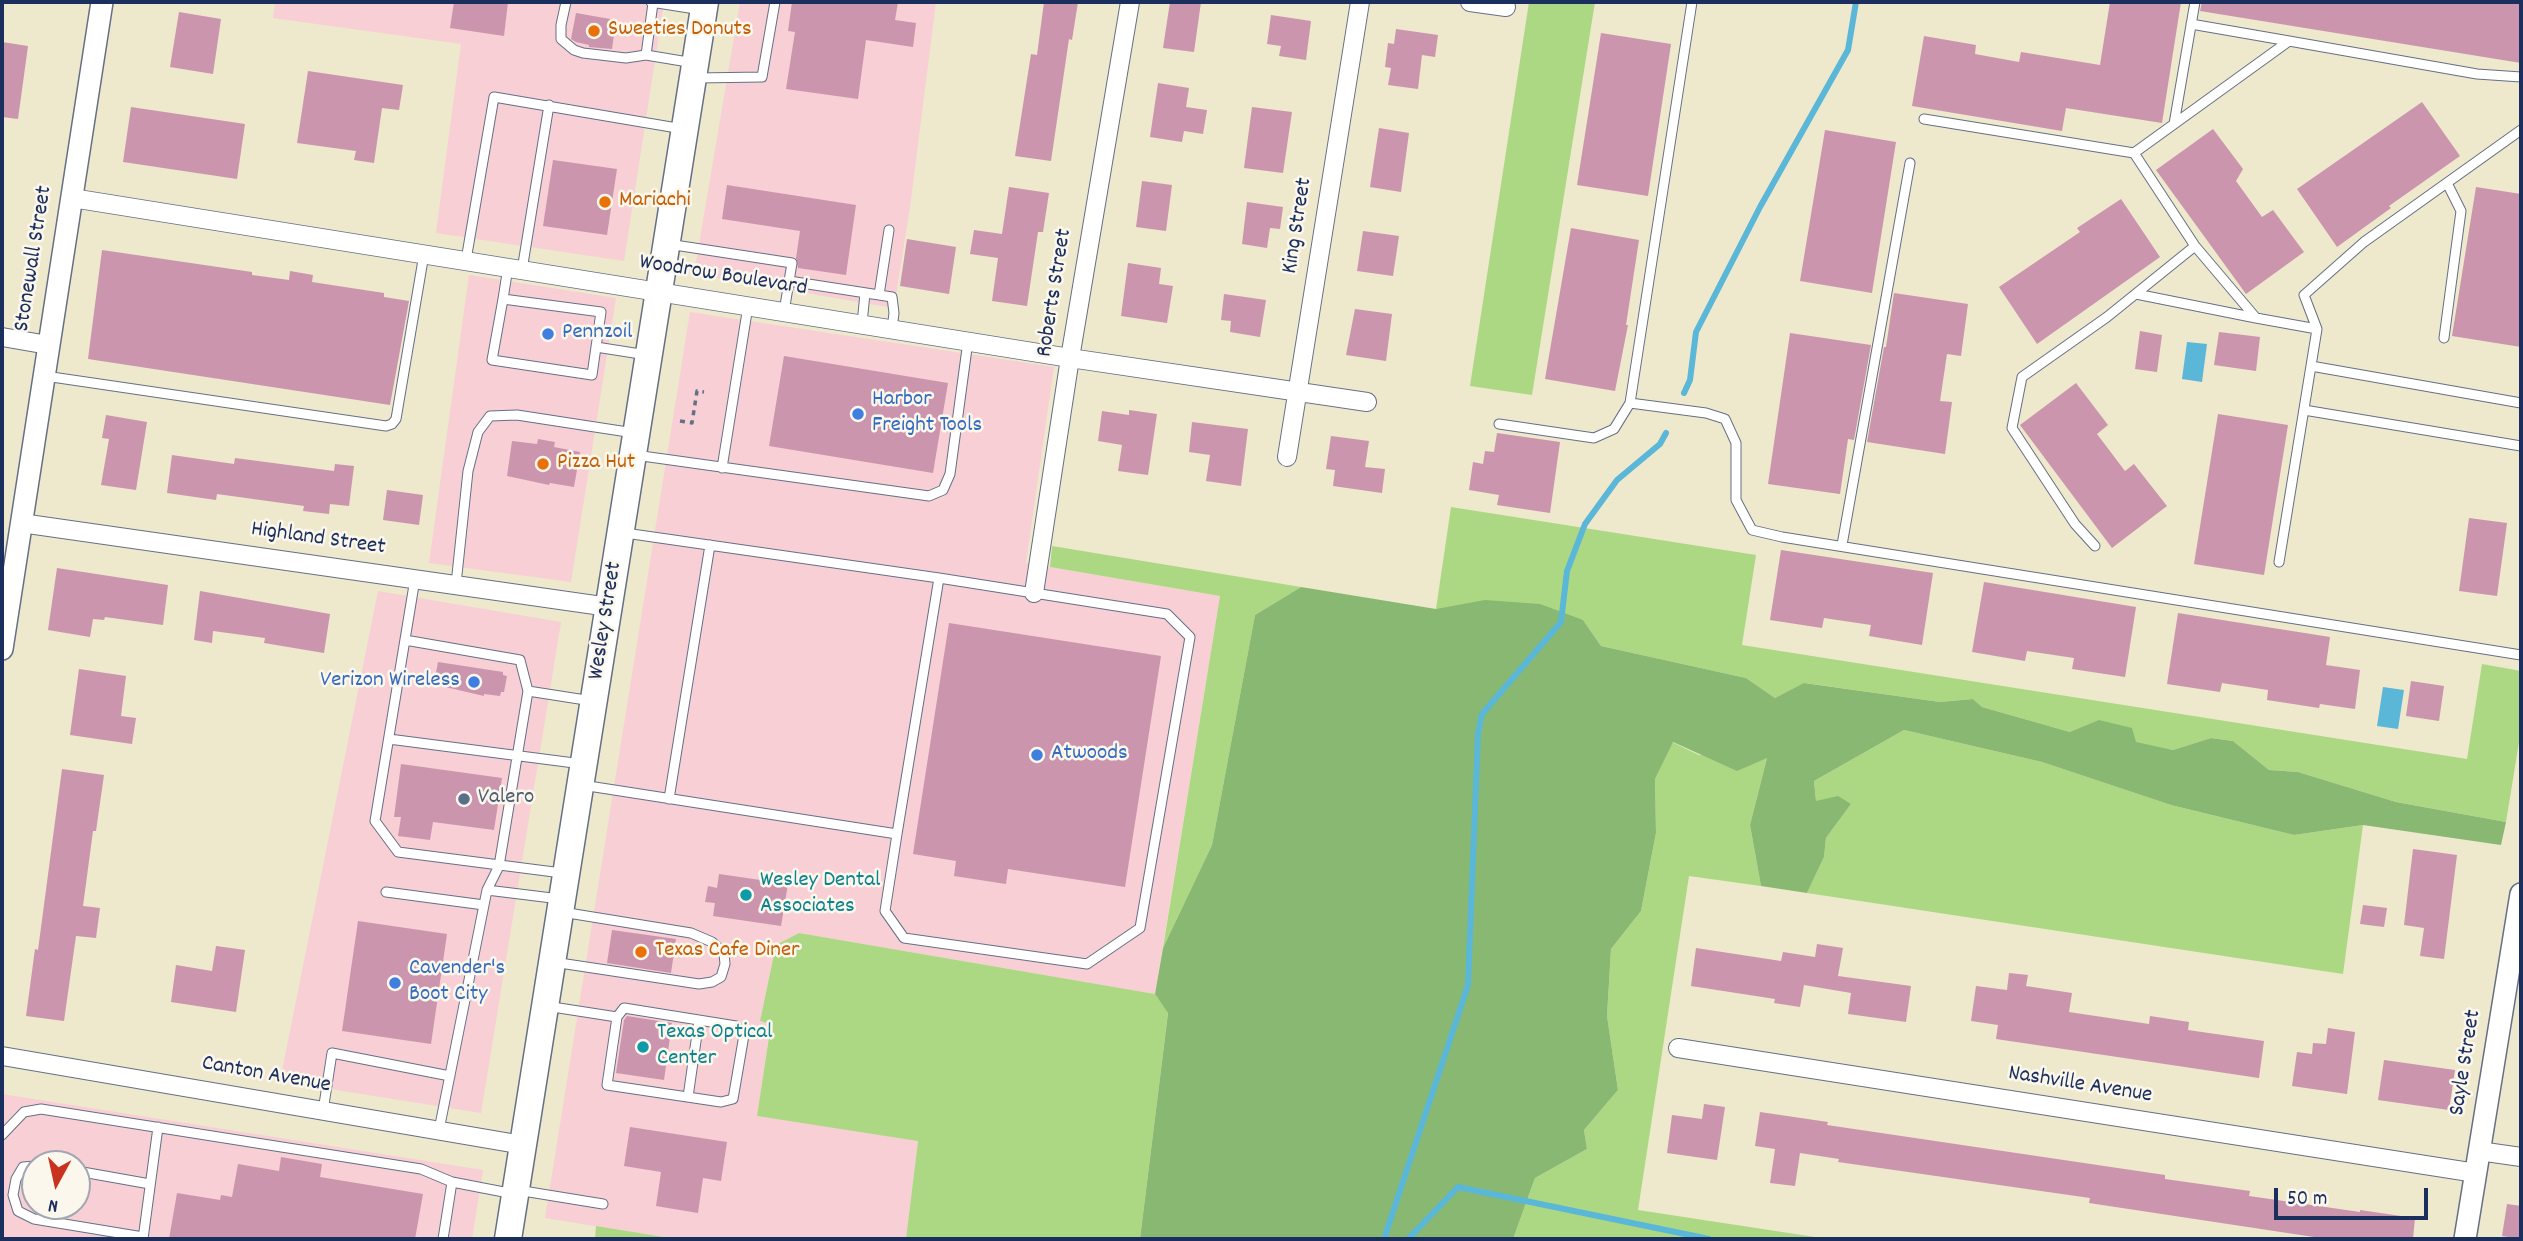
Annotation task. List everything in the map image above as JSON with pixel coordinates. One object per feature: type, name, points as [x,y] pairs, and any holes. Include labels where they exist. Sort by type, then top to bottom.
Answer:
[{"type":"main road","name":"Wesley Street","points":[[508,1239],[705,6]]},
{"type":"street","name":"Stonewall Street","points":[[2,649],[102,2]]},
{"type":"street","name":"Roberts Street","points":[[1034,593],[1070,358],[1130,2]]},
{"type":"street","name":"King Street","points":[[1287,457],[1360,2]]},
{"type":"street","points":[[1469,2],[1506,7]]},
{"type":"street","name":"Woodrow Boulevard","points":[[72,198],[1070,358],[1367,402]]},
{"type":"street","points":[[2,337],[48,345]]},
{"type":"street","name":"Highland Street","points":[[21,523],[608,607]]},
{"type":"street","name":"Sayle Street","points":[[2465,1239],[2521,894]]},
{"type":"street","name":"Nashville Avenue","points":[[1678,1048],[2476,1173]]},
{"type":"street","name":"Canton Avenue","points":[[2,1056],[523,1145]]},
{"type":"street","points":[[2479,1151],[2521,1157]]},
{"type":"lane","points":[[566,2],[561,39],[574,50],[626,58],[646,55],[694,71],[762,77],[775,2]]},
{"type":"lane","points":[[1499,424],[1594,438],[1614,429],[1630,403],[1692,2]]},
{"type":"lane","points":[[2174,124],[2195,2]]},
{"type":"lane","points":[[646,55],[652,3],[705,6]]},
{"type":"lane","points":[[2191,24],[2477,74],[2521,78]]},
{"type":"lane","points":[[1924,119],[2134,153],[2289,41]]},
{"type":"lane","points":[[466,260],[494,97],[685,130]]},
{"type":"lane","points":[[503,299],[601,312],[592,374],[492,360],[503,299],[515,269],[549,106]]},
{"type":"lane","points":[[2279,562],[2317,329],[2304,295],[2364,242],[2521,130]]},
{"type":"lane","points":[[2134,153],[2195,246],[2256,318]]},
{"type":"lane","points":[[1842,545],[1910,163]]},
{"type":"lane","points":[[2444,338],[2461,211],[2447,183]]},
{"type":"lane","points":[[879,295],[889,230]]},
{"type":"lane","points":[[667,244],[792,264],[784,312]]},
{"type":"lane","points":[[2095,546],[2075,524],[2012,428],[2022,377],[2136,294],[2195,246]]},
{"type":"lane","points":[[43,376],[386,426],[396,419],[424,254]]},
{"type":"lane","points":[[789,281],[892,297],[892,329]]},
{"type":"lane","points":[[862,324],[865,293]]},
{"type":"lane","points":[[2136,294],[2317,329]]},
{"type":"lane","points":[[722,468],[748,306]]},
{"type":"lane","points":[[456,584],[468,471],[478,432],[490,416],[517,415],[722,468],[929,496],[943,490],[950,474],[968,341]]},
{"type":"lane","points":[[596,347],[649,355]]},
{"type":"lane","points":[[2311,366],[2521,402]]},
{"type":"lane","points":[[1630,403],[1706,413],[1724,419],[1736,443],[1736,500],[1752,530],[2521,654]]},
{"type":"lane","points":[[2304,410],[2521,446]]},
{"type":"lane","points":[[621,532],[939,578],[1167,614],[1190,637],[1140,928],[1087,964],[904,938],[885,911],[939,578]]},
{"type":"lane","points":[[669,799],[710,545]]},
{"type":"lane","points":[[415,579],[375,821],[398,852],[499,866],[562,895],[691,933],[712,942],[723,954],[725,964],[721,977],[699,984],[552,962]]},
{"type":"lane","points":[[405,640],[520,660],[528,691],[499,866],[487,890],[439,1130]]},
{"type":"lane","points":[[528,691],[594,701]]},
{"type":"lane","points":[[389,739],[517,755],[669,799],[897,834]]},
{"type":"lane","points":[[487,890],[562,895]]},
{"type":"lane","points":[[386,892],[484,905]]},
{"type":"lane","points":[[545,1006],[617,1017]]},
{"type":"lane","points":[[624,1008],[699,1020],[736,1026],[744,1035],[733,1099],[721,1102],[607,1085],[617,1017],[624,1008]]},
{"type":"lane","points":[[688,1097],[699,1020]]},
{"type":"lane","points":[[323,1111],[332,1053],[450,1076]]},
{"type":"lane","points":[[2,1135],[24,1112],[41,1109],[421,1169],[453,1182],[603,1204]]},
{"type":"lane","points":[[34,1220],[143,1238],[158,1128]]},
{"type":"lane","points":[[21,1170],[16,1179],[13,1195],[21,1213]]},
{"type":"lane","points":[[91,1173],[150,1184]]},
{"type":"lane","points":[[443,1239],[453,1182]]},
{"type":"path","points":[[680,421],[692,423],[697,391],[704,392]]},
{"type":"shaded area","points":[[275,2],[664,2],[624,261],[436,233],[461,44],[273,18]]},
{"type":"shaded area","points":[[740,2],[936,2],[910,207],[894,308],[694,274]]},
{"type":"shaded area","points":[[469,275],[616,298],[571,582],[429,563]]},
{"type":"shaded area","points":[[690,312],[1054,367],[1026,563],[1220,596],[1155,994],[799,933],[776,945],[760,1021],[771,1024],[757,1116],[918,1140],[906,1239],[676,1239],[545,1218]]},
{"type":"shaded area","points":[[378,591],[561,622],[481,1113],[280,1081]]},
{"type":"shaded area","points":[[2,1094],[483,1170],[472,1239],[2,1239]]},
{"type":"green space","points":[[1529,2],[1595,2],[1532,395],[1470,386]]},
{"type":"green space","points":[[1451,507],[1756,555],[1742,645],[2467,759],[2482,664],[2521,671],[2521,730],[2506,822],[2396,802],[2298,772],[2269,770],[2233,741],[2211,738],[2173,750],[2070,732],[1982,707],[1973,699],[1940,702],[1805,683],[1775,698],[1746,678],[1601,646],[1583,620],[1436,609]]},
{"type":"green space","points":[[1052,546],[1301,587],[1255,615],[1212,845],[1163,948],[1220,596],[1050,567]]},
{"type":"green space","points":[[1301,587],[1436,609],[1485,600],[1540,604],[1583,620],[1601,646],[1746,678],[1775,698],[1804,683],[1940,702],[1973,699],[1982,707],[2070,732],[2099,720],[2132,728],[2136,742],[2173,750],[2211,738],[2233,741],[2269,770],[2298,772],[2396,802],[2506,822],[2501,845],[2363,825],[2294,835],[2171,805],[2042,762],[1904,730],[1814,781],[1816,801],[1838,796],[1851,804],[1826,838],[1824,857],[1807,893],[1761,886],[1750,825],[1767,758],[1737,771],[1673,742],[1655,779],[1656,833],[1641,911],[1611,949],[1607,1016],[1618,1090],[1584,1130],[1587,1149],[1535,1178],[1513,1239],[1140,1239],[1168,1013],[1155,994],[1163,948],[1212,845],[1255,615]]},
{"type":"green space","points":[[1904,730],[2042,762],[2171,805],[2294,835],[2363,825],[2343,974],[1807,893],[1824,857],[1826,838],[1851,804],[1816,801],[1814,781]]},
{"type":"green space","points":[[1672,742],[1699,755],[1767,758],[1750,825],[1761,886],[1689,876],[1638,1210],[1828,1239],[1513,1239],[1535,1178],[1587,1149],[1584,1130],[1618,1090],[1607,1016],[1611,949],[1641,911],[1656,833],[1655,779]]},
{"type":"green space","points":[[799,933],[1155,994],[1168,1012],[1140,1239],[906,1239],[918,1141],[757,1116],[771,1024],[760,1021],[776,945]]},
{"type":"green space","points":[[596,1226],[676,1239],[595,1239]]},
{"type":"water","points":[[2187,342],[2207,344],[2202,382],[2182,379]]},
{"type":"water","points":[[2383,687],[2404,690],[2398,729],[2377,726]]},
{"type":"building","points":[[454,2],[508,2],[504,36],[450,28]]},
{"type":"building","points":[[792,2],[898,2],[895,20],[916,23],[913,47],[866,40],[858,99],[786,89],[795,32],[788,31]]},
{"type":"building","points":[[1044,2],[1078,2],[1072,40],[1069,39],[1051,161],[1015,156],[1031,54],[1037,55]]},
{"type":"building","points":[[1170,2],[1201,2],[1194,52],[1163,48]]},
{"type":"building","points":[[2110,2],[2181,2],[2162,123],[2066,108],[2062,131],[1912,106],[1924,36],[1976,45],[1975,54],[2019,62],[2021,52],[2100,65]]},
{"type":"building","points":[[2202,2],[2521,2],[2521,63],[2200,11]]},
{"type":"building","points":[[179,12],[221,19],[213,74],[170,67]]},
{"type":"building","name":"Sweeties Donuts","points":[[576,13],[616,20],[612,49],[589,47],[571,39]]},
{"type":"building","points":[[1271,15],[1311,21],[1306,60],[1279,56],[1281,46],[1267,44]]},
{"type":"building","points":[[1396,29],[1438,35],[1435,57],[1422,55],[1418,89],[1388,85],[1391,68],[1385,67],[1388,43],[1394,44]]},
{"type":"building","points":[[1601,33],[1671,44],[1648,196],[1577,185]]},
{"type":"building","points":[[2,42],[28,46],[18,119],[2,117]]},
{"type":"building","points":[[308,71],[403,85],[399,110],[382,108],[374,163],[354,160],[356,151],[297,143]]},
{"type":"building","points":[[1158,83],[1189,88],[1186,107],[1207,110],[1203,134],[1184,131],[1182,142],[1150,137]]},
{"type":"building","points":[[2422,102],[2460,156],[2337,247],[2297,189]]},
{"type":"building","points":[[131,107],[245,124],[237,179],[123,162]]},
{"type":"building","points":[[1252,107],[1292,112],[1283,173],[1244,168]]},
{"type":"building","points":[[1379,128],[1409,133],[1401,192],[1370,187]]},
{"type":"building","points":[[2213,129],[2243,169],[2236,181],[2262,217],[2273,210],[2304,252],[2246,294],[2156,170]]},
{"type":"building","points":[[1825,130],[1896,142],[1872,293],[1800,281]]},
{"type":"building","points":[[553,160],[617,169],[607,235],[543,226]]},
{"type":"building","points":[[1142,181],[1172,185],[1166,231],[1136,227]]},
{"type":"building","points":[[727,185],[856,205],[846,275],[798,268],[796,258],[800,231],[722,219]]},
{"type":"building","points":[[1009,187],[1049,193],[1043,232],[1038,232],[1027,306],[992,301],[998,258],[970,254],[974,230],[1002,234]]},
{"type":"building","points":[[2476,187],[2521,194],[2521,347],[2452,336]]},
{"type":"building","points":[[2121,199],[2160,257],[2037,344],[1999,287],[2080,232],[2077,228]]},
{"type":"building","points":[[1247,202],[1283,207],[1280,229],[1270,228],[1267,248],[1242,244]]},
{"type":"building","points":[[1571,228],[1639,240],[1628,325],[1615,391],[1545,379]]},
{"type":"building","points":[[1363,231],[1399,236],[1393,276],[1357,271]]},
{"type":"building","points":[[907,239],[956,247],[949,294],[900,286]]},
{"type":"building","points":[[102,250],[289,280],[290,271],[313,275],[312,282],[384,293],[384,297],[409,301],[390,405],[88,359]]},
{"type":"building","points":[[1128,263],[1161,268],[1159,284],[1173,286],[1167,323],[1121,316]]},
{"type":"building","points":[[1894,293],[1968,304],[1961,356],[1947,354],[1940,401],[1952,402],[1945,454],[1867,442]]},
{"type":"building","points":[[1224,294],[1266,300],[1260,337],[1230,332],[1231,321],[1221,320]]},
{"type":"building","points":[[1355,309],[1392,314],[1386,361],[1346,355]]},
{"type":"building","points":[[2140,331],[2162,335],[2157,372],[2135,369]]},
{"type":"building","points":[[2219,332],[2260,337],[2256,371],[2214,365]]},
{"type":"building","points":[[1790,333],[1871,345],[1854,440],[1848,439],[1840,494],[1768,484]]},
{"type":"building","name":"Harbor Freight Tools","points":[[784,356],[948,383],[933,473],[769,446]]},
{"type":"building","points":[[2076,383],[2108,425],[2097,434],[2125,471],[2134,464],[2167,506],[2112,548],[2020,425]]},
{"type":"building","points":[[1129,410],[1157,414],[1148,475],[1118,471],[1122,445],[1098,441],[1102,411],[1129,415]]},
{"type":"building","points":[[2218,414],[2288,425],[2264,575],[2194,564]]},
{"type":"building","points":[[106,415],[147,422],[136,490],[101,485],[109,439],[102,438]]},
{"type":"building","points":[[1192,422],[1248,429],[1241,486],[1206,481],[1210,455],[1189,452]]},
{"type":"building","points":[[1497,433],[1560,442],[1550,513],[1497,505],[1499,495],[1469,490],[1473,462],[1483,464],[1485,451],[1494,452]]},
{"type":"building","points":[[1331,436],[1369,441],[1365,467],[1385,469],[1382,493],[1333,486],[1335,470],[1326,469]]},
{"type":"building","name":"Pizza Hut","points":[[538,439],[555,442],[554,447],[580,452],[574,487],[507,476],[512,441],[537,444]]},
{"type":"building","points":[[172,455],[234,464],[235,458],[334,471],[335,464],[354,466],[349,506],[330,504],[329,514],[303,511],[304,506],[217,494],[216,500],[167,493]]},
{"type":"building","points":[[387,490],[423,495],[419,525],[383,520]]},
{"type":"building","points":[[2469,518],[2507,523],[2497,596],[2459,591]]},
{"type":"building","points":[[1781,550],[1933,573],[1922,645],[1869,636],[1871,625],[1824,618],[1822,628],[1770,620]]},
{"type":"building","points":[[57,568],[168,585],[163,625],[105,617],[104,620],[93,619],[90,637],[48,630]]},
{"type":"building","points":[[1984,582],[2136,607],[2125,677],[2072,669],[2074,658],[2027,651],[2025,661],[1972,652]]},
{"type":"building","points":[[200,591],[330,614],[324,653],[264,643],[265,638],[213,631],[212,643],[194,640]]},
{"type":"building","points":[[2178,613],[2330,637],[2326,665],[2360,670],[2355,709],[2320,704],[2319,708],[2267,700],[2268,690],[2222,683],[2220,692],[2167,684]]},
{"type":"building","name":"Atwoods","points":[[949,623],[1161,656],[1125,887],[1008,869],[1006,884],[954,876],[956,861],[913,854]]},
{"type":"building","name":"Verizon Wireless","points":[[438,662],[503,672],[503,675],[507,676],[504,692],[501,692],[500,696],[484,696],[441,686],[442,679],[435,678]]},
{"type":"building","points":[[79,669],[126,676],[121,716],[136,718],[132,744],[70,735]]},
{"type":"building","points":[[2411,681],[2444,686],[2439,721],[2406,716]]},
{"type":"building","name":"Valero","points":[[401,764],[502,778],[494,830],[433,822],[430,840],[398,836],[401,817],[394,817]]},
{"type":"building","points":[[62,769],[104,775],[83,906],[100,908],[96,938],[76,936],[64,1021],[26,1016],[35,949],[38,950]]},
{"type":"building","points":[[2413,849],[2457,855],[2444,959],[2420,956],[2424,928],[2404,925]]},
{"type":"building","name":"Wesley Dental Associates","points":[[719,874],[788,884],[781,926],[713,916],[715,903],[705,902],[708,886],[717,888]]},
{"type":"building","points":[[2363,905],[2387,908],[2384,927],[2360,924]]},
{"type":"building","name":"Cavender's Boot City","points":[[358,921],[447,934],[431,1044],[342,1031]]},
{"type":"building","name":"Texas Cafe Diner","points":[[612,930],[676,939],[671,973],[607,963]]},
{"type":"building","points":[[1817,944],[1843,948],[1838,976],[1911,986],[1906,1022],[1848,1014],[1851,993],[1804,985],[1800,1007],[1774,1003],[1775,999],[1691,986],[1696,948],[1781,961],[1783,952],[1815,957]]},
{"type":"building","points":[[216,946],[245,950],[236,1012],[171,1002],[176,965],[212,971]]},
{"type":"building","points":[[2009,973],[2028,975],[2026,986],[2072,993],[2069,1012],[2149,1024],[2150,1016],[2189,1022],[2188,1030],[2264,1041],[2259,1078],[1996,1039],[1998,1025],[1971,1021],[1976,986],[2007,990]]},
{"type":"building","name":"Texas Optical Center","points":[[627,1016],[672,1023],[664,1080],[616,1073],[624,1020]]},
{"type":"building","points":[[2328,1028],[2355,1032],[2347,1094],[2292,1086],[2297,1052],[2312,1054],[2313,1043],[2326,1044]]},
{"type":"building","points":[[2384,1060],[2455,1070],[2449,1110],[2378,1100]]},
{"type":"building","points":[[1704,1104],[1725,1107],[1717,1160],[1667,1153],[1672,1115],[1702,1119]]},
{"type":"building","points":[[1760,1112],[1828,1122],[1827,1125],[2165,1175],[2165,1179],[2250,1191],[2249,1196],[2415,1218],[2413,1239],[2327,1239],[2089,1203],[2090,1198],[1838,1162],[1839,1159],[1800,1153],[1795,1186],[1770,1183],[1775,1149],[1755,1146]]},
{"type":"building","points":[[630,1127],[727,1142],[721,1181],[703,1178],[698,1213],[656,1206],[661,1172],[624,1166]]},
{"type":"building","points":[[281,1157],[322,1164],[320,1177],[423,1194],[415,1239],[169,1239],[177,1193],[220,1200],[221,1195],[232,1197],[238,1164],[279,1171]]},
{"type":"building","points":[[2507,1204],[2521,1206],[2521,1239],[2502,1236]]},
{"type":"waterway","points":[[1684,393],[1690,380],[1696,332],[1760,207],[1848,50],[1856,2]]},
{"type":"waterway","points":[[1384,1239],[1468,985],[1478,733],[1482,714],[1561,622],[1567,571],[1585,524],[1617,480],[1660,444],[1666,433]]},
{"type":"waterway","points":[[1408,1239],[1458,1187],[1709,1239]]},
{"type":"place","name":"Sweeties Donuts","points":[[594,31]]},
{"type":"place","name":"Mariachi","points":[[605,202]]},
{"type":"place","name":"Pennzoil","points":[[548,334]]},
{"type":"place","name":"Harbor Freight Tools","points":[[858,414]]},
{"type":"place","name":"Pizza Hut","points":[[543,464]]},
{"type":"place","name":"Verizon Wireless","points":[[474,682]]},
{"type":"place","name":"Atwoods","points":[[1037,755]]},
{"type":"place","name":"Valero","points":[[464,799]]},
{"type":"place","name":"Wesley Dental Associates","points":[[746,895]]},
{"type":"place","name":"Texas Cafe Diner","points":[[641,952]]},
{"type":"place","name":"Cavender's Boot City","points":[[395,983]]},
{"type":"place","name":"Texas Optical Center","points":[[643,1047]]}]
